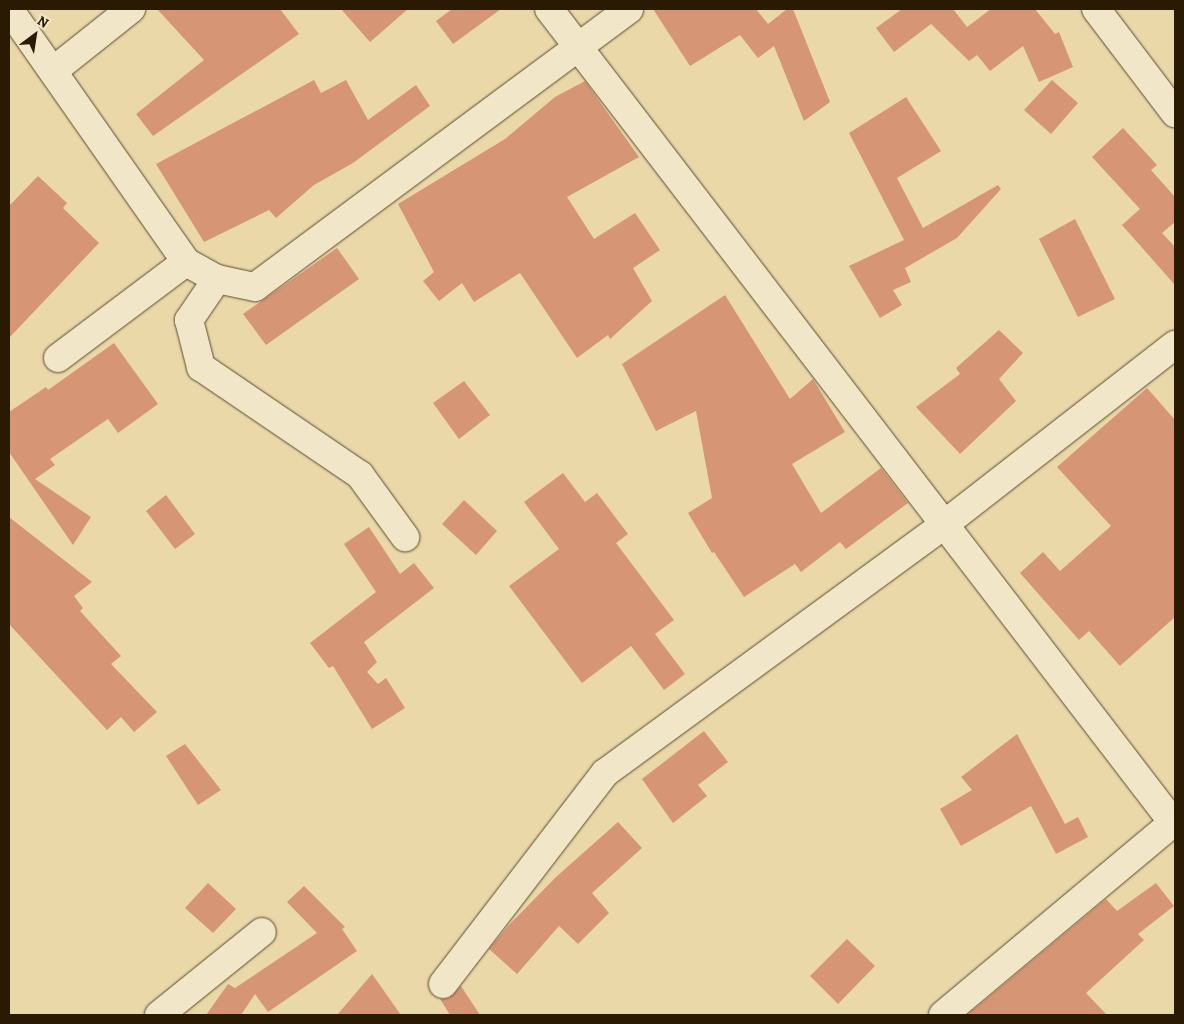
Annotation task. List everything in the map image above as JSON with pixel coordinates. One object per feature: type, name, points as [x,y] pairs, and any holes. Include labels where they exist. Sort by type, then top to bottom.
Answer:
[{"type":"street","points":[[9,9],[186,262],[217,279],[255,287],[576,46],[629,9]]},
{"type":"street","points":[[53,71],[131,9]]},
{"type":"street","points":[[549,9],[1175,823],[943,1015]]},
{"type":"street","points":[[1106,12],[1175,113]]},
{"type":"street","points":[[58,358],[186,262]]},
{"type":"street","points":[[217,279],[189,320],[201,367],[360,475],[405,537]]},
{"type":"street","points":[[443,984],[605,774],[946,523],[1175,345]]},
{"type":"street","points":[[159,1015],[262,932]]},
{"type":"building","points":[[157,9],[280,9],[299,34],[153,136],[136,114],[204,60]]},
{"type":"building","points":[[341,9],[408,9],[370,42]]},
{"type":"building","points":[[452,9],[501,9],[453,44],[436,21]]},
{"type":"building","points":[[653,9],[756,9],[768,24],[787,9],[793,9],[830,102],[804,121],[774,46],[758,58],[740,35],[690,66]]},
{"type":"building","points":[[902,9],[953,9],[967,27],[991,9],[1035,9],[1055,34],[1059,32],[1073,67],[1039,82],[1023,46],[990,71],[977,55],[969,61],[931,24],[894,52],[876,28]]},
{"type":"building","points":[[314,80],[321,93],[346,80],[368,120],[416,85],[430,106],[353,163],[314,185],[276,218],[269,210],[204,242],[156,164]]},
{"type":"building","points":[[1052,80],[1078,103],[1051,134],[1024,110]]},
{"type":"building","points":[[585,81],[639,157],[567,197],[594,239],[635,213],[660,250],[633,268],[652,301],[610,339],[608,335],[577,358],[520,273],[474,302],[462,283],[439,301],[423,281],[434,272],[398,204],[505,139],[555,97]]},
{"type":"building","points":[[906,97],[941,151],[897,178],[923,228],[998,185],[1001,189],[957,238],[905,268],[911,282],[893,290],[902,305],[880,318],[849,266],[904,240],[849,133]]},
{"type":"building","points":[[1123,128],[1157,165],[1151,170],[1175,197],[1175,222],[1162,233],[1175,247],[1175,285],[1122,225],[1140,209],[1092,157]]},
{"type":"building","points":[[38,176],[67,203],[63,208],[99,243],[9,338],[9,206]]},
{"type":"building","points":[[1075,219],[1115,299],[1078,317],[1039,239]]},
{"type":"building","points":[[337,248],[359,279],[266,345],[243,314]]},
{"type":"building","points":[[725,295],[790,399],[813,379],[845,432],[792,464],[821,513],[881,468],[908,503],[846,549],[840,542],[801,572],[795,564],[744,597],[714,552],[712,553],[688,513],[712,498],[696,411],[656,431],[622,364]]},
{"type":"building","points":[[999,330],[1023,353],[999,379],[1016,401],[960,454],[916,407],[960,374],[956,368]]},
{"type":"building","points":[[114,343],[158,404],[118,433],[108,419],[50,459],[55,465],[35,479],[91,517],[73,545],[9,452],[9,412],[46,387],[48,390]]},
{"type":"building","points":[[464,381],[490,415],[459,439],[433,403]]},
{"type":"building","points":[[1147,388],[1175,420],[1175,617],[1120,666],[1089,631],[1079,640],[1020,573],[1043,552],[1060,571],[1111,526],[1057,467]]},
{"type":"building","points":[[563,473],[585,502],[597,493],[628,534],[616,543],[674,620],[655,634],[685,674],[664,690],[631,646],[582,683],[509,586],[559,549],[524,502]]},
{"type":"building","points":[[166,495],[195,534],[175,549],[146,511]]},
{"type":"building","points":[[464,500],[497,531],[476,555],[442,524]]},
{"type":"building","points":[[9,517],[92,582],[74,596],[83,608],[80,611],[121,656],[111,664],[157,712],[134,732],[121,717],[107,730],[9,624]]},
{"type":"building","points":[[369,527],[400,574],[414,563],[434,588],[364,642],[377,662],[367,672],[378,684],[386,678],[405,708],[372,729],[333,666],[329,668],[310,643],[376,592],[344,544]]},
{"type":"building","points":[[704,731],[728,762],[698,785],[707,796],[673,823],[642,779]]},
{"type":"building","points":[[1017,734],[1065,824],[1078,817],[1088,837],[1056,854],[1031,806],[961,846],[940,809],[972,790],[961,777]]},
{"type":"building","points":[[185,744],[221,790],[198,805],[166,756]]},
{"type":"building","points":[[618,822],[642,848],[592,893],[609,913],[578,944],[559,926],[517,974],[489,949],[508,926],[556,877]]},
{"type":"building","points":[[208,883],[236,909],[213,933],[185,908]]},
{"type":"building","points":[[1156,883],[1174,906],[1138,934],[1144,940],[1086,993],[1107,1015],[967,1015],[1106,899],[1117,911]]},
{"type":"building","points":[[304,886],[345,927],[342,929],[357,951],[268,1012],[255,994],[241,1015],[206,1015],[228,984],[235,988],[317,933],[287,902]]},
{"type":"building","points":[[847,939],[875,966],[838,1004],[810,976]]},
{"type":"building","points":[[372,974],[401,1015],[337,1015]]},
{"type":"building","points":[[461,986],[480,1015],[450,1015],[440,999],[449,998]]}]
